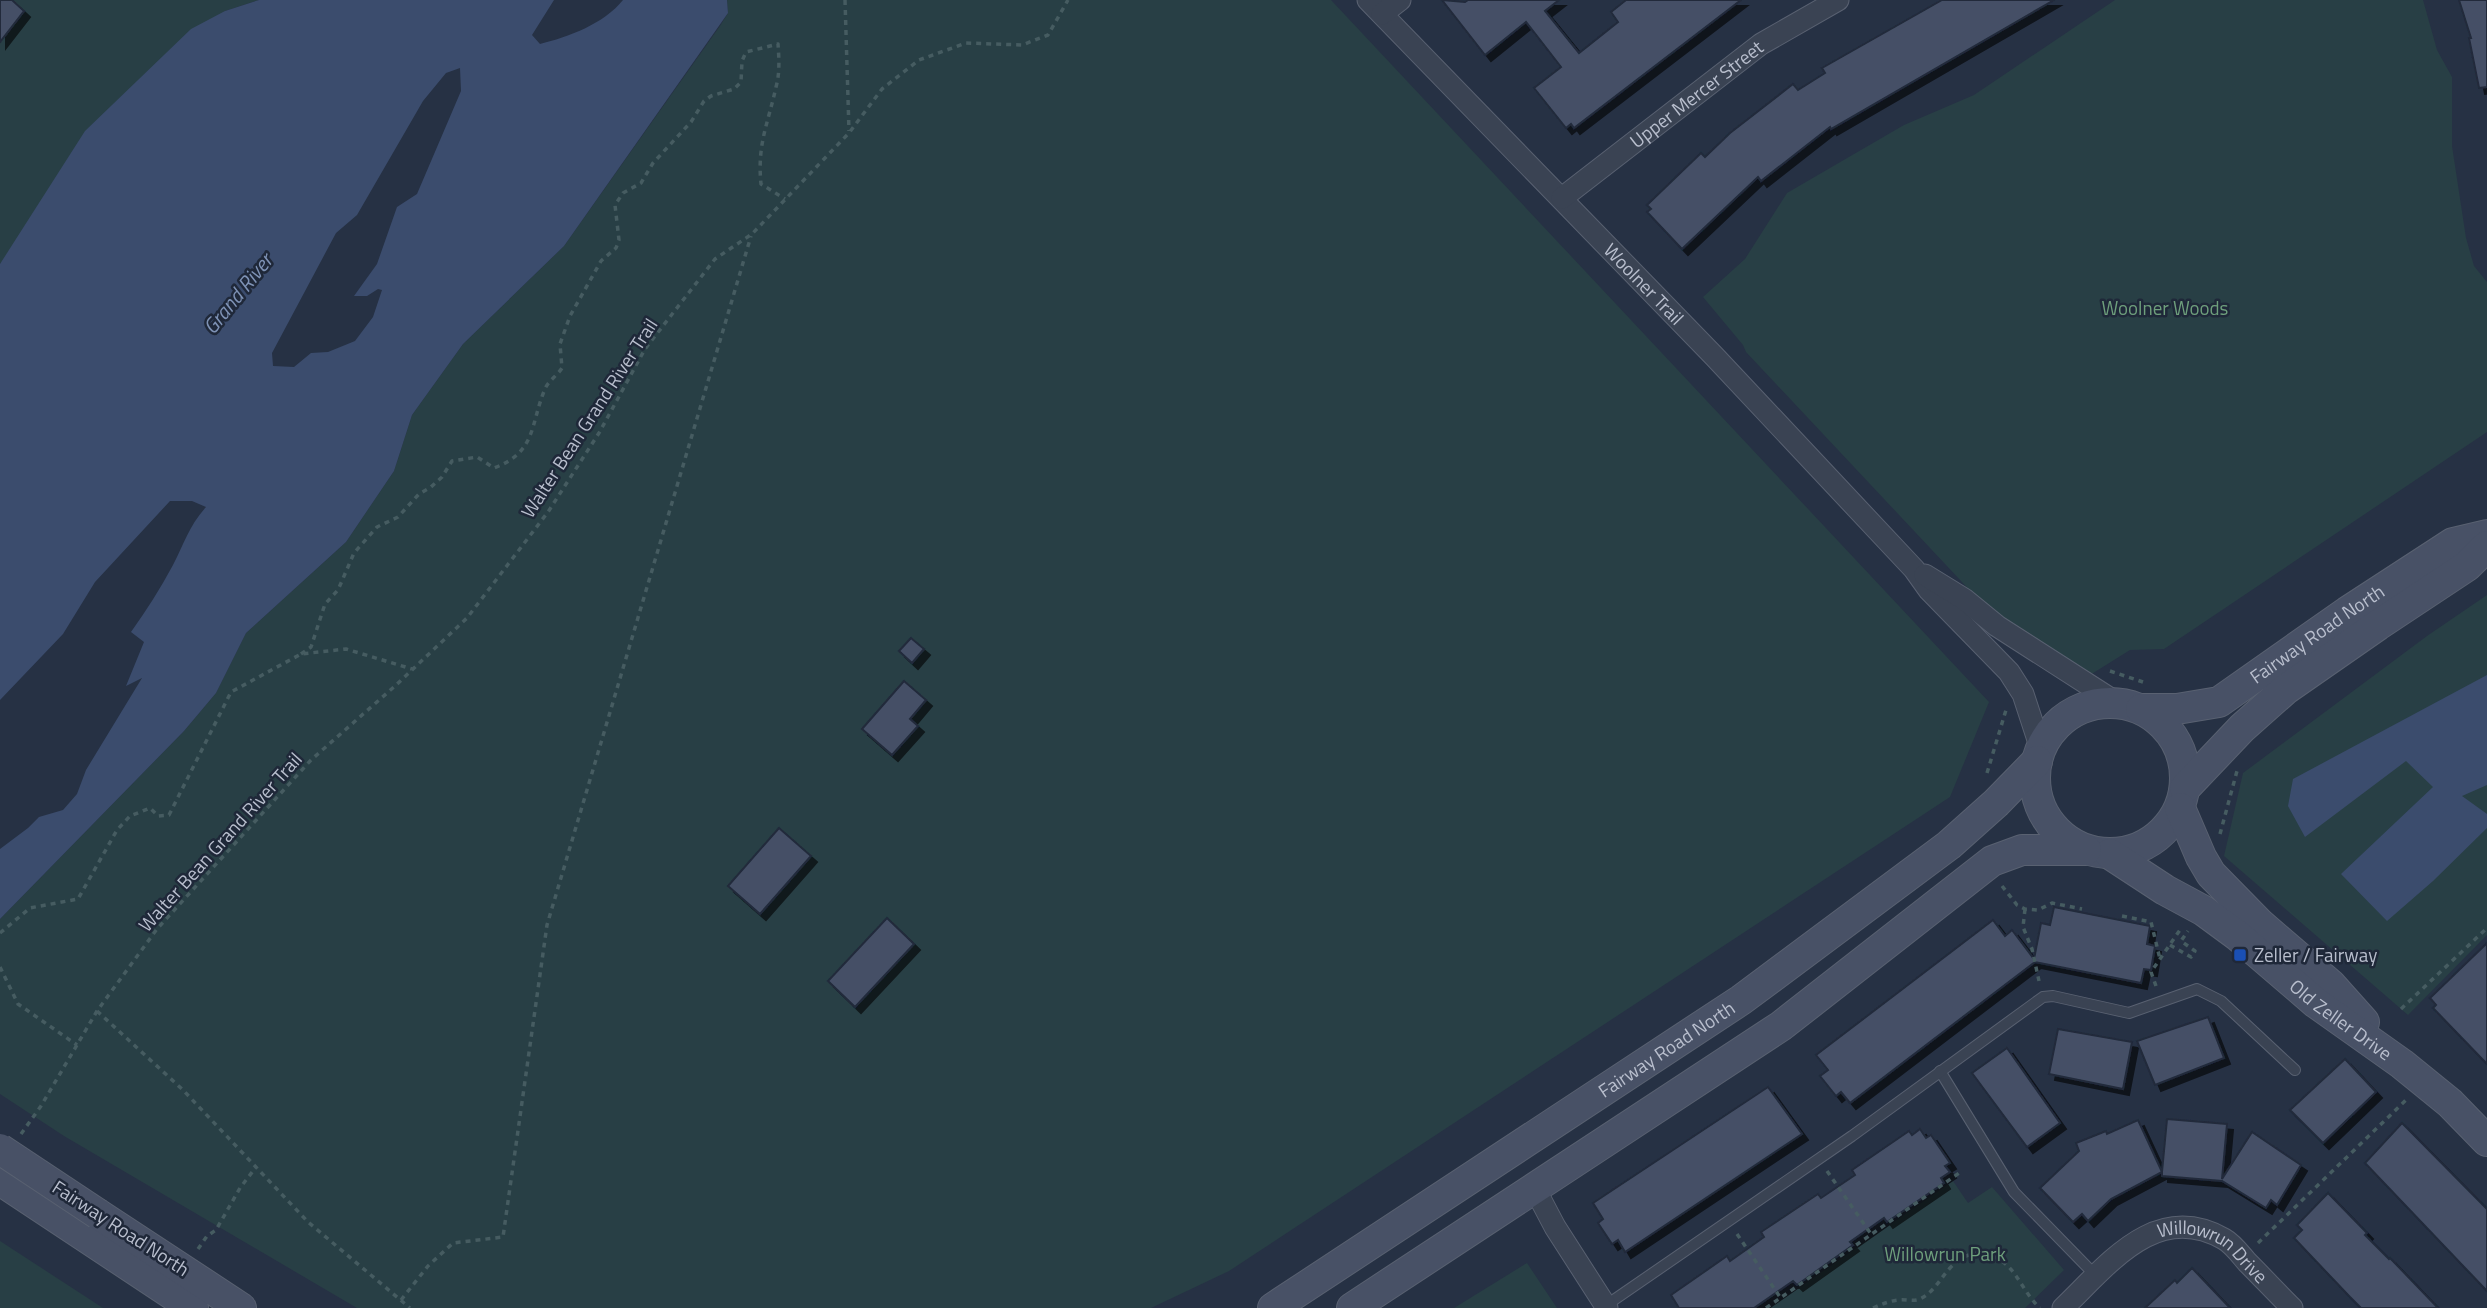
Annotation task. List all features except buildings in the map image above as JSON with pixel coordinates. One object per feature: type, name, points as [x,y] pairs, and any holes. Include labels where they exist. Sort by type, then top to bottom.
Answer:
[{"type":"main road","name":"Fairway Road North","points":[[2135,699],[2177,709],[2219,702],[2347,612],[2453,543],[2487,535]]},
{"type":"main road","name":"Fairway Road North","points":[[2183,798],[2242,728],[2277,697],[2467,566],[2487,546]]},
{"type":"main road","points":[[1352,1308],[1781,1026],[1992,862],[2022,850],[2098,852],[2127,852],[2143,846],[2162,833],[2183,798],[2185,769],[2180,749],[2169,730],[2135,699],[2096,704],[2071,713],[2057,725],[2039,755],[2036,789],[2045,817],[2065,839],[2098,852]]},
{"type":"main road","name":"Fairway Road North","points":[[1273,1308],[1741,1000],[1949,845],[1996,803],[2039,755]]},
{"type":"main road","name":"Old Zeller Drive","points":[[2183,798],[2201,857],[2211,874],[2260,924],[2330,985],[2402,1064]]},
{"type":"main road","name":"Old Zeller Drive","points":[[2098,852],[2204,911],[2238,936],[2316,1003],[2402,1064],[2450,1103],[2487,1141]]},
{"type":"main road","name":"Fairway Road North","points":[[10,1142],[91,1224],[193,1308]]},
{"type":"main road","name":"Fairway Road North","points":[[0,1180],[91,1224],[241,1308]]},
{"type":"street","points":[[1375,7],[1400,0]]},
{"type":"street","name":"Upper Mercer Street","points":[[1562,198],[1761,44],[1838,0]]},
{"type":"street","name":"Woolner Trail","points":[[1375,7],[1562,198],[2010,672],[2023,694],[2039,755]]},
{"type":"street","name":"Woolner Trail","points":[[1914,569],[1948,588],[1997,626],[2135,699]]},
{"type":"street","points":[[1535,1189],[1555,1227],[1606,1307]]},
{"type":"street","name":"Willowrun Drive","points":[[2063,1308],[2126,1247],[2150,1233],[2175,1225],[2203,1230],[2227,1240],[2292,1308]]},
{"type":"lane","points":[[1606,1307],[1852,1136],[2042,997],[2053,996],[2129,1013],[2197,989],[2221,1001],[2295,1070]]},
{"type":"lane","points":[[1940,1071],[2014,1192],[2096,1276]]},
{"type":"path","points":[[845,0],[849,133]]},
{"type":"path","name":"Walter Bean Grand River Trail","points":[[10,1142],[97,1012],[157,929],[311,760],[467,618],[548,512],[599,433],[645,349],[715,259],[752,234],[849,133],[882,89],[919,60],[966,43],[1022,44],[1048,35],[1068,0]]},
{"type":"path","points":[[0,933],[30,908],[78,899],[117,830],[131,816],[150,808],[158,816],[169,815],[231,692],[311,647],[325,604],[338,590],[355,553],[377,527],[398,517],[419,494],[442,477],[452,461],[477,457],[494,468],[505,464],[525,448],[546,386],[562,368],[560,344],[570,316],[601,261],[616,248],[619,240],[615,205],[623,193],[641,183],[653,163],[691,122],[704,102],[711,96],[734,89],[741,82],[742,61],[746,52],[778,44],[777,86],[765,123],[759,159],[761,184],[785,199]]},
{"type":"path","points":[[401,1300],[428,1266],[453,1243],[503,1237],[547,925],[752,234]]},
{"type":"path","points":[[301,654],[346,649],[412,669]]},
{"type":"path","points":[[2101,667],[2135,699]]},
{"type":"path","points":[[1986,777],[2009,700]]},
{"type":"path","points":[[2219,838],[2240,759]]},
{"type":"path","points":[[2001,884],[2017,905],[2025,909],[2038,910],[2052,903],[2082,909]]},
{"type":"path","points":[[2025,909],[2023,928],[2032,948],[2042,997]]},
{"type":"path","points":[[2122,916],[2151,922],[2160,959]]},
{"type":"path","points":[[2171,945],[2191,957],[2195,951],[2181,941],[2192,925]]},
{"type":"path","points":[[2401,1009],[2487,928]]},
{"type":"path","points":[[2157,991],[2151,972],[2177,934]]},
{"type":"path","points":[[0,967],[18,1004],[77,1045]]},
{"type":"path","points":[[97,1012],[183,1090],[308,1222],[410,1308]]},
{"type":"path","points":[[2255,1245],[2407,1098]]},
{"type":"path","points":[[198,1250],[221,1224],[240,1188],[256,1167]]},
{"type":"path","points":[[1826,1170],[1871,1234]]},
{"type":"path","points":[[1766,1308],[1962,1171]]},
{"type":"path","points":[[1736,1233],[1781,1298]]},
{"type":"path","points":[[1873,1308],[1902,1299],[1918,1301],[1933,1290],[1963,1256],[1977,1253],[1993,1255],[2006,1262],[2040,1308]]},
{"type":"path","points":[[1918,1301],[1922,1308]]},
{"type":"green space","points":[[0,0],[259,0],[225,11],[0,264]]},
{"type":"green space","points":[[727,0],[1331,0],[1989,702],[1950,797],[1229,1271],[1151,1308],[357,1308],[64,1136],[0,1094],[0,919],[184,731],[216,693],[246,633],[346,542],[394,471],[412,415],[463,344],[564,246],[720,26],[728,13]]},
{"type":"green space","name":"Woolner Woods","points":[[2115,0],[2423,0],[2437,50],[2452,77],[2452,146],[2466,238],[2474,266],[2487,282],[2487,432],[2164,649],[2130,650],[2090,675],[2039,664],[1746,352],[1703,297],[1745,259],[1787,193],[1904,125],[1974,95]]},
{"type":"green space","points":[[2487,595],[2487,935],[2408,1015],[2224,856],[2243,773],[2427,636]]},
{"type":"green space","name":"Willowrun Park","points":[[1953,1181],[1968,1203],[1992,1187],[2064,1270],[2025,1308],[1770,1308]]},
{"type":"green space","points":[[0,1241],[103,1308],[0,1308]]},
{"type":"green space","points":[[1527,1263],[1557,1308],[1454,1308]]},
{"type":"water","name":"Grand River","points":[[259,0],[554,0],[532,35],[540,44],[562,38],[596,23],[623,0],[727,0],[728,13],[564,246],[463,344],[412,415],[394,471],[346,542],[246,633],[216,693],[184,731],[0,919],[0,849],[39,817],[63,810],[77,794],[86,770],[142,678],[126,686],[144,642],[131,632],[206,507],[192,501],[170,501],[95,582],[63,634],[0,700],[0,264],[85,131],[191,29],[225,11]],"holes":[[[460,68],[461,91],[417,194],[397,207],[377,264],[354,296],[367,296],[378,289],[382,290],[373,317],[355,341],[328,352],[311,353],[294,367],[273,366],[272,353],[336,233],[357,215],[423,101],[446,73]]]},
{"type":"water","points":[[2487,675],[2487,785],[2462,796],[2487,814],[2487,828],[2387,921],[2341,874],[2433,787],[2406,761],[2305,837],[2288,806],[2293,779]]},
{"type":"place","name":"Zeller / Fairway","points":[[2240,955]]}]
